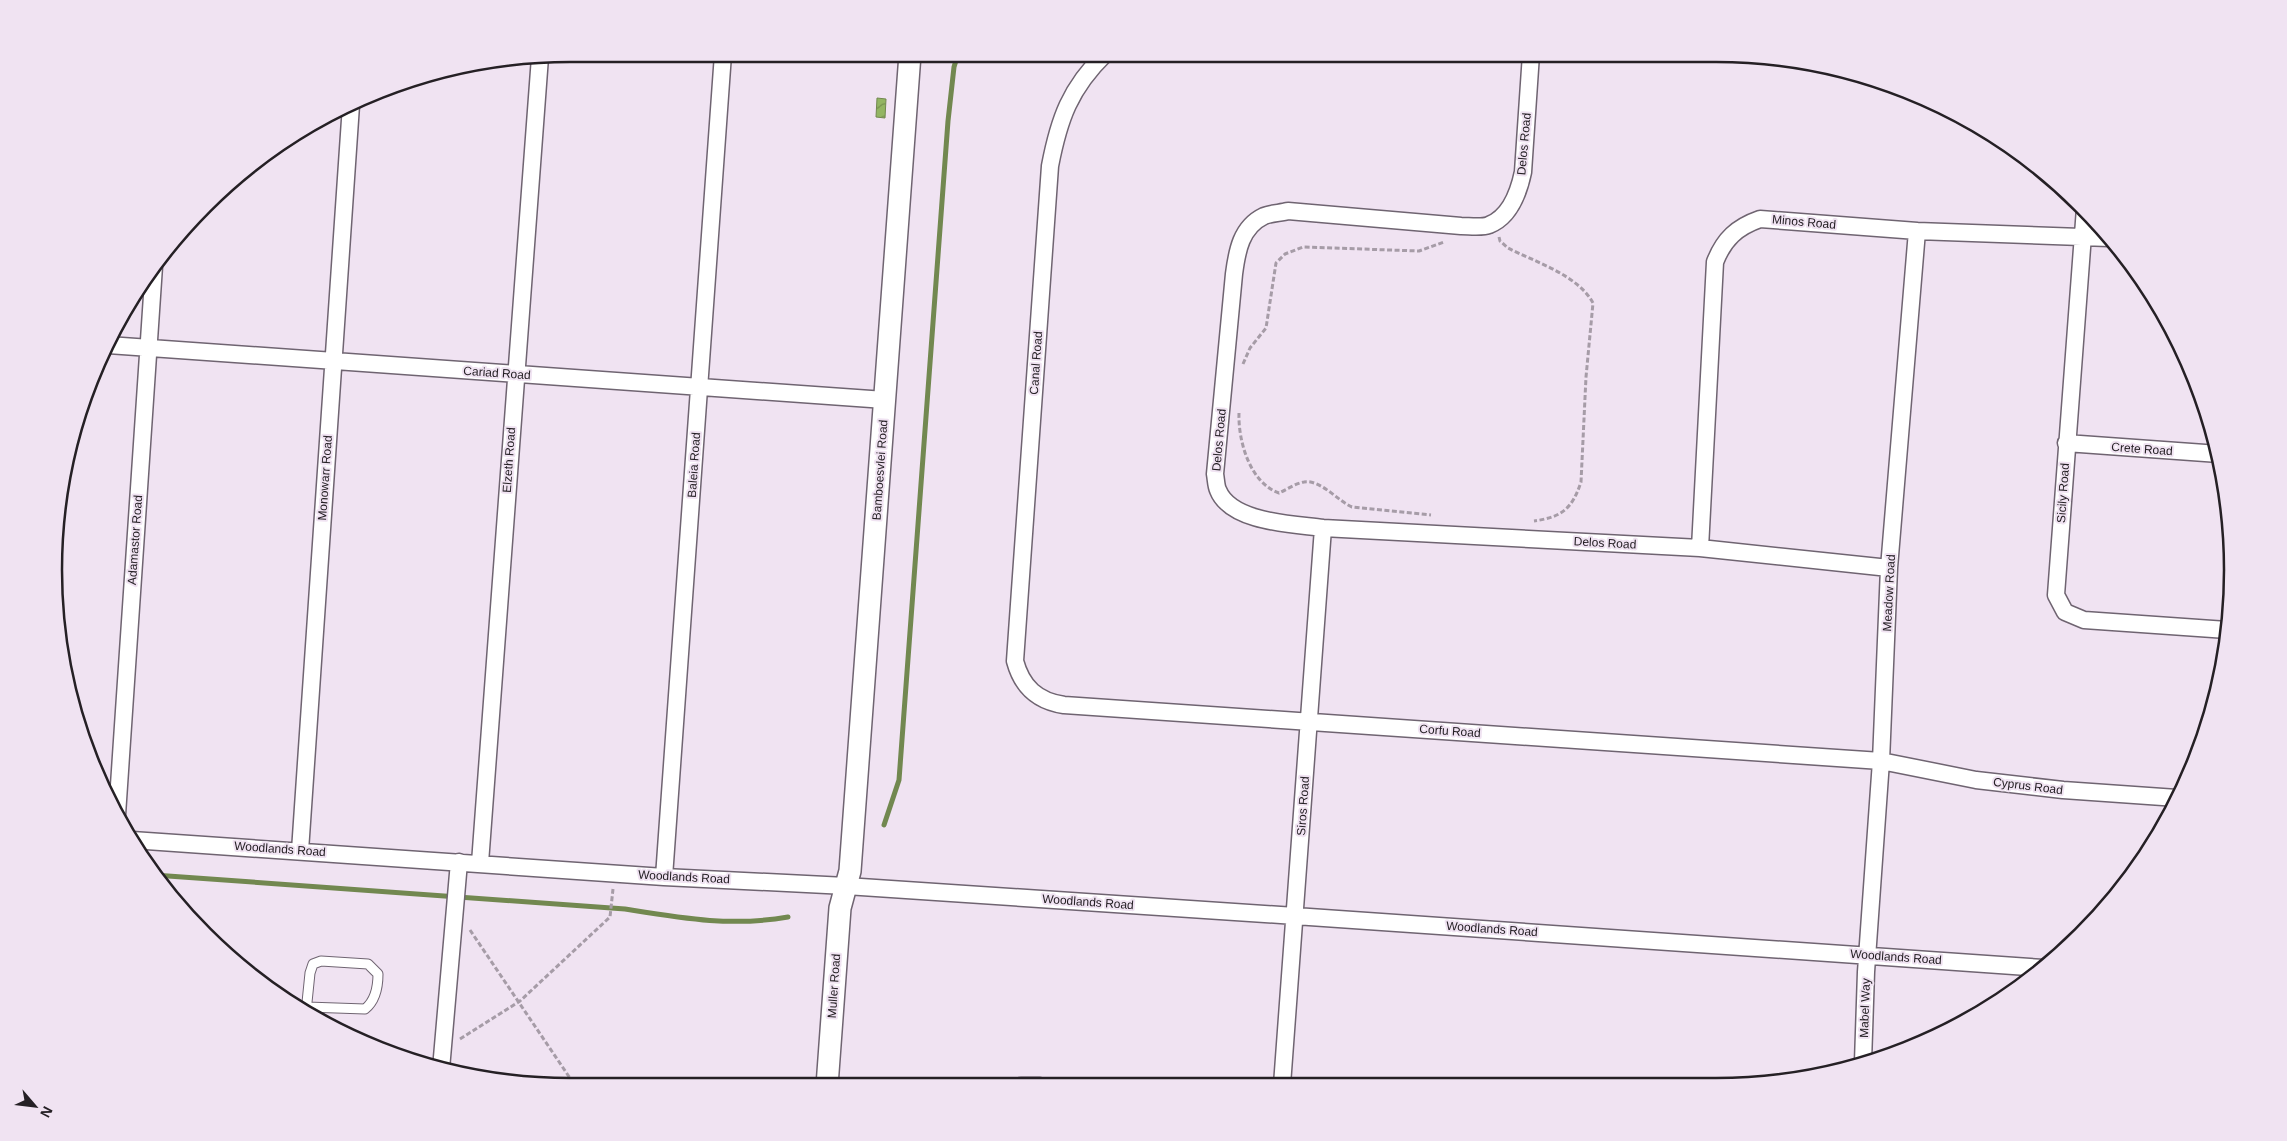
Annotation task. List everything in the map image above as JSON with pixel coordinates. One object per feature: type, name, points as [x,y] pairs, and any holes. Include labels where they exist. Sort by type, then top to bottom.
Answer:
[{"type":"street","name":"Baleia Road","points":[[664,877],[722,62]]},
{"type":"street","name":"Bamboesvlei Road","points":[[846,886],[850,871],[909,62]]},
{"type":"street","name":"Canal Road","points":[[1025,684],[1015,661],[1050,166],[1056,133],[1066,104],[1085,74],[1097,62]]},
{"type":"street","name":"Delos Road","points":[[1531,62],[1523,172],[1519,190],[1511,204],[1498,219],[1489,225],[1461,226],[1288,211],[1264,216],[1246,232],[1237,248],[1235,265],[1215,474],[1218,490],[1227,502],[1245,515],[1265,520],[1323,528],[1700,548],[1889,568]]},
{"type":"street","name":"Elzeth Road","points":[[480,863],[539,64]]},
{"type":"street","name":"Monowarr Road","points":[[300,851],[351,112]]},
{"type":"street","name":"Minos Road","points":[[1700,548],[1715,262],[1720,248],[1738,229],[1760,219],[1917,231],[2099,237]]},
{"type":"street","name":"Sicily Road","points":[[2084,220],[2056,595],[2065,612],[2084,620],[2221,630]]},
{"type":"street","name":"Meadow Road","points":[[1868,955],[1881,761],[1889,568],[1917,231]]},
{"type":"street","name":"Adamastor Road","points":[[118,800],[153,281]]},
{"type":"street","name":"Cariad Road","points":[[115,346],[885,400]]},
{"type":"street","name":"Crete Road","points":[[2066,443],[2211,453]]},
{"type":"street","name":"Siros Road","points":[[1283,1078],[1323,528]]},
{"type":"street","name":"Corfu Road","points":[[1025,684],[1041,699],[1064,705],[1881,761]]},
{"type":"street","name":"Cyprus Road","points":[[1881,761],[1976,780],[2063,790],[2171,798]]},
{"type":"street","name":"Woodlands Road","points":[[141,841],[664,877],[846,886],[1295,916],[2034,967]]},
{"type":"street","points":[[442,1062],[459,862]]},
{"type":"street","name":"Muller Road","points":[[828,1078],[840,908],[846,886]]},
{"type":"street","name":"Mabel Way","points":[[1863,1057],[1868,955]]},
{"type":"lane","points":[[307,1004],[310,972],[313,964],[321,961],[368,964],[378,974],[378,984],[372,1002],[365,1009],[316,1010]]},
{"type":"path","points":[[1498,219],[1500,241],[1508,248],[1569,279],[1588,295],[1592,303],[1586,377],[1582,482],[1578,493],[1566,511],[1552,519],[1530,522]]},
{"type":"path","points":[[1242,373],[1250,348],[1266,328],[1276,263],[1285,254],[1303,247],[1418,251],[1447,241]]},
{"type":"path","points":[[1240,408],[1239,416],[1247,459],[1258,479],[1271,490],[1279,493],[1303,482],[1314,482],[1342,503],[1352,507],[1432,515]]},
{"type":"path","points":[[443,1050],[520,1001],[610,917],[612,897]]},
{"type":"path","points":[[455,909],[520,1001],[570,1078]]},
{"type":"water","points":[[877,98],[886,99],[885,118],[876,117]]},
{"type":"waterway","points":[[884,825],[899,780],[948,121],[956,62]]},
{"type":"waterway","points":[[164,876],[625,909],[706,920],[746,921],[788,917]]}]
